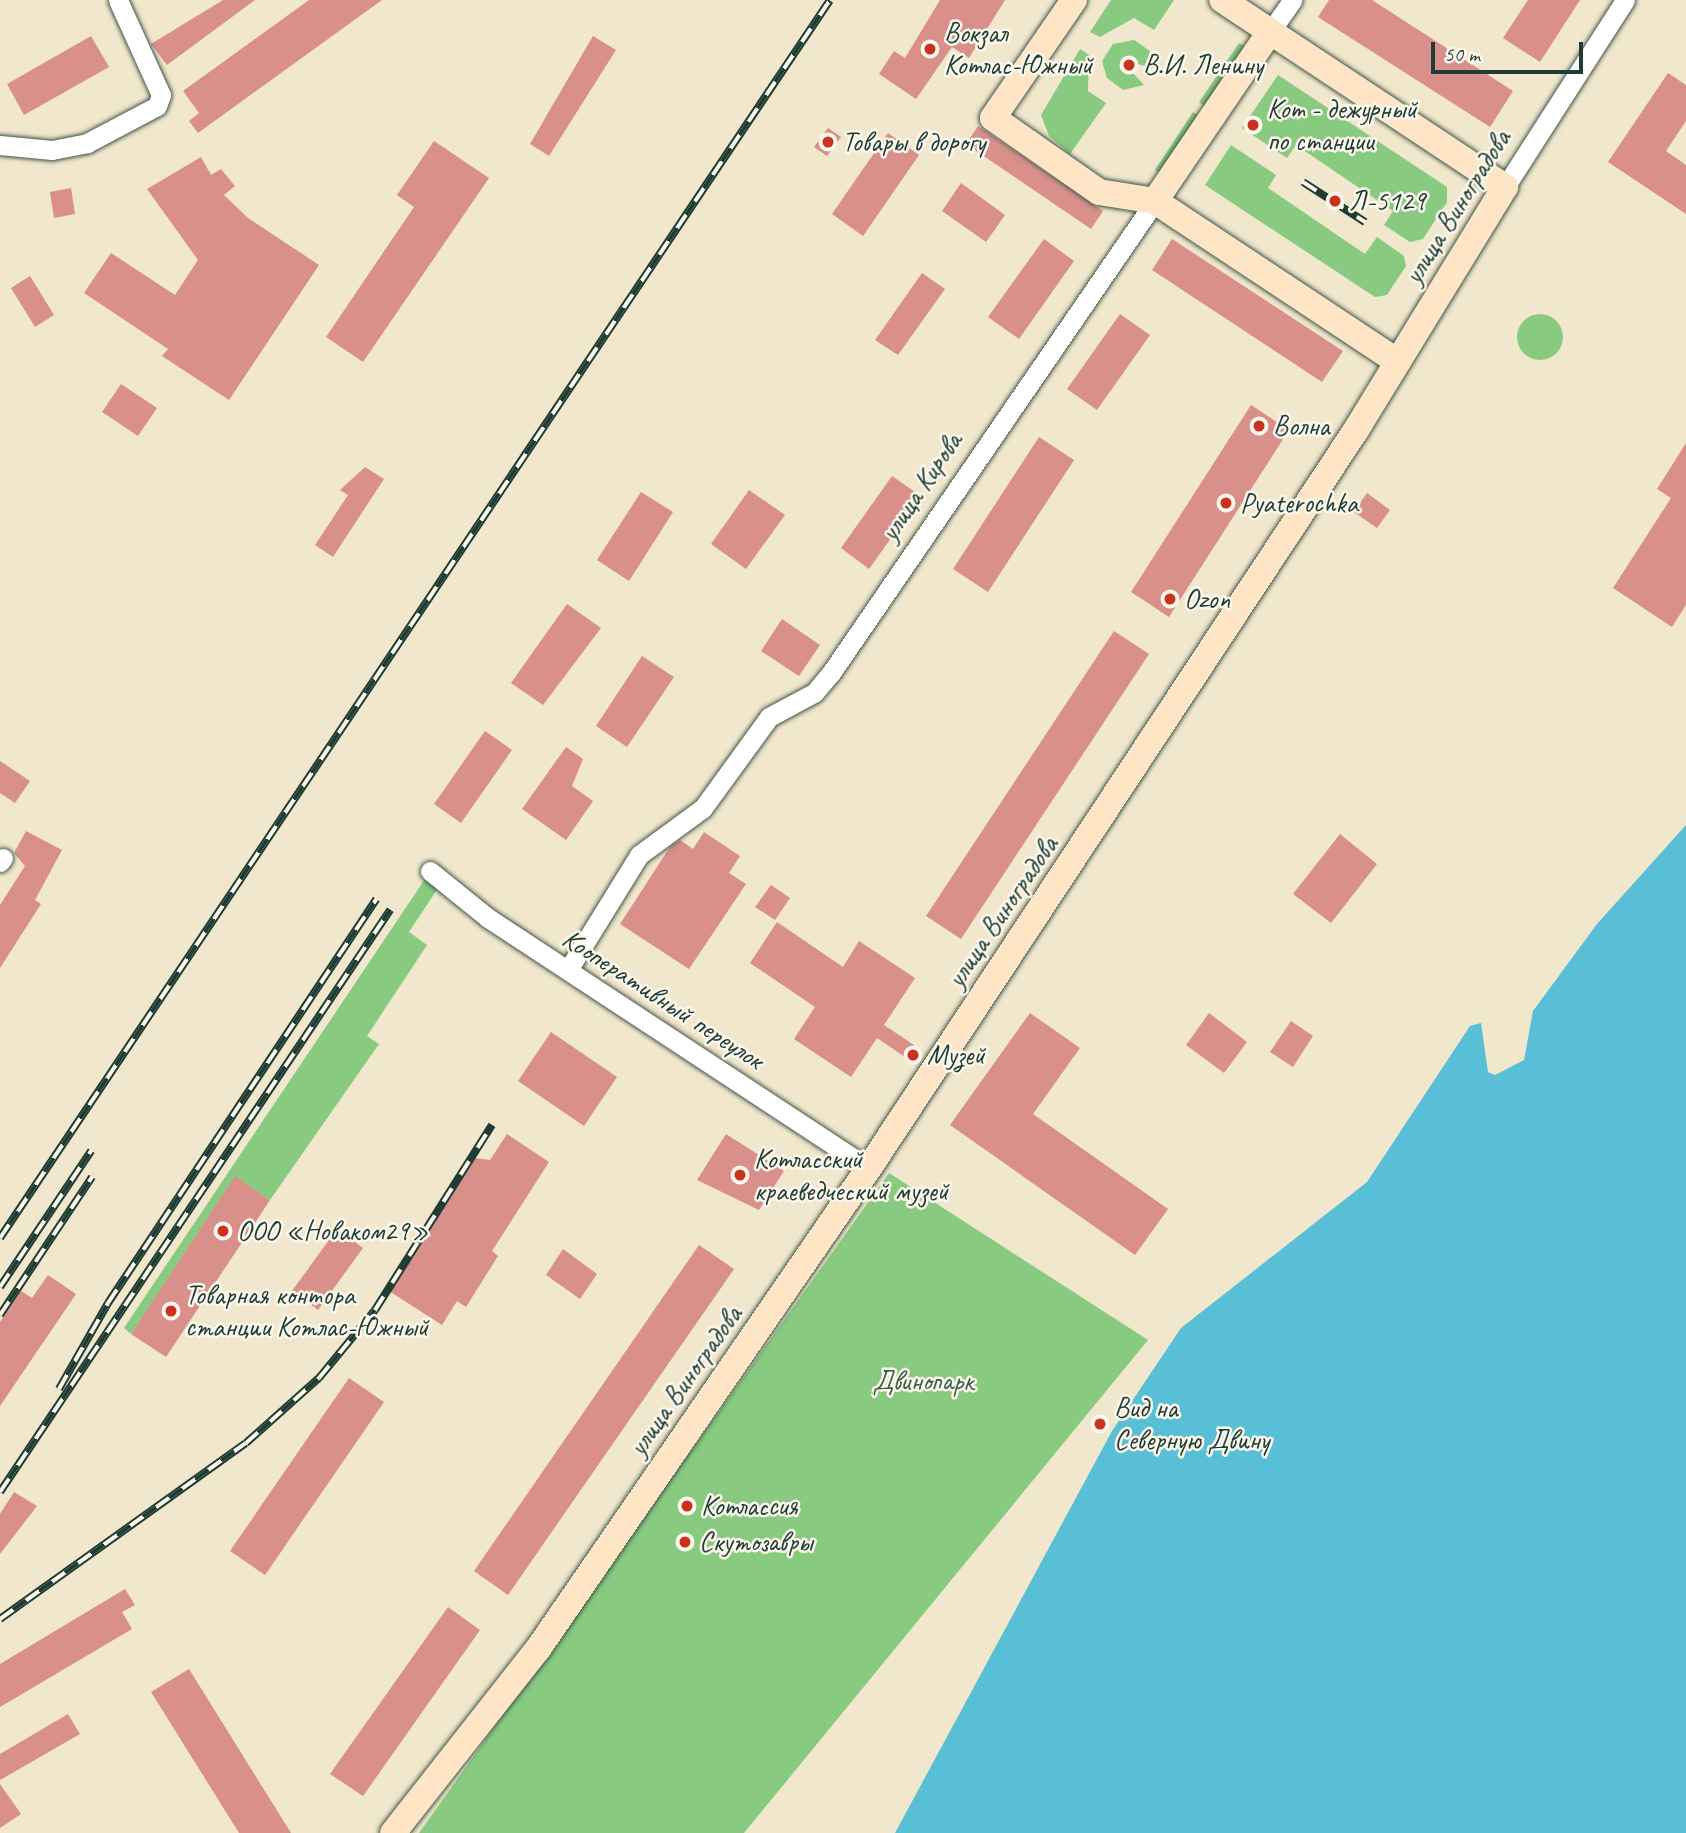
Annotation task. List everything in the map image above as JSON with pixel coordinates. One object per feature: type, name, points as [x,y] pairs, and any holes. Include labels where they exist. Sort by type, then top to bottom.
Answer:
[{"type":"main road","points":[[1074,0],[993,118],[1099,192],[1155,201],[1398,362]]},
{"type":"main road","points":[[1222,0],[1505,187]]},
{"type":"main road","name":"улица Кирова","points":[[1155,201],[1270,32]]},
{"type":"main road","name":"улица Виноградова","points":[[393,1833],[538,1649],[869,1168],[1398,362],[1505,187]]},
{"type":"street","points":[[0,145],[52,150],[87,144],[157,106],[161,94],[118,0]]},
{"type":"street","name":"улица Кирова","points":[[1270,32],[1292,0]]},
{"type":"street","name":"улица Виноградова","points":[[1505,187],[1625,0]]},
{"type":"street","name":"улица Кирова","points":[[568,970],[639,855],[703,808],[769,717],[814,693],[831,673],[1155,201]]},
{"type":"street","name":"Кооперативный переулок","points":[[430,871],[568,970],[869,1168]]},
{"type":"green space","points":[[1111,0],[1174,0],[1154,30],[1134,18],[1100,37],[1090,32]]},
{"type":"green space","points":[[1134,40],[1150,51],[1153,68],[1137,64],[1132,72],[1144,85],[1123,90],[1107,78],[1102,61],[1113,44]]},
{"type":"green space","points":[[1239,43],[1245,46],[1205,106],[1199,102]]},
{"type":"green space","points":[[1080,49],[1089,55],[1088,91],[1106,103],[1070,154],[1049,136],[1041,115]]},
{"type":"green space","points":[[1278,75],[1447,187],[1447,202],[1423,239],[1410,242],[1384,225],[1393,211],[1296,145],[1287,158],[1242,128]]},
{"type":"green space","points":[[1193,112],[1199,116],[1161,174],[1155,170]]},
{"type":"green space","points":[[1231,145],[1276,175],[1268,188],[1365,254],[1377,237],[1404,256],[1406,266],[1387,295],[1375,297],[1205,185]]},
{"type":"green space","points":[[1540,314],[1556,321],[1563,337],[1556,353],[1540,360],[1524,353],[1517,337],[1524,321]]},
{"type":"green space","points":[[425,879],[438,888],[409,932],[427,945],[367,1036],[379,1044],[270,1200],[235,1177],[131,1334],[124,1328]]},
{"type":"green space","name":"Двинопарк","points":[[889,1173],[1148,1340],[744,1833],[419,1833]]},
{"type":"water","points":[[1686,825],[1686,1833],[895,1833],[1112,1431],[1181,1328],[1367,1182],[1470,1026],[1481,1023],[1488,1072],[1495,1075],[1524,1060],[1533,1011],[1597,924]]},
{"type":"building","points":[[223,0],[255,0],[167,65],[151,44]]},
{"type":"building","points":[[309,0],[382,0],[198,133],[189,121],[199,113],[183,91]]},
{"type":"building","name":"Вокзал Котлас-Южный","points":[[940,0],[1005,0],[969,58],[952,47],[916,99],[879,74],[894,51],[905,58]]},
{"type":"building","points":[[1329,0],[1372,0],[1513,91],[1490,127],[1318,17]]},
{"type":"building","points":[[1528,0],[1580,0],[1540,62],[1503,38]]},
{"type":"building","points":[[91,36],[109,67],[24,115],[7,84]]},
{"type":"building","points":[[593,36],[616,50],[549,156],[530,144]]},
{"type":"building","points":[[1668,73],[1686,85],[1686,121],[1666,151],[1686,165],[1686,214],[1608,162]]},
{"type":"building","points":[[978,126],[1103,211],[1091,229],[966,144]]},
{"type":"building","name":"Товары в дорогу","points":[[828,128],[841,137],[827,156],[814,147]]},
{"type":"building","points":[[888,133],[919,155],[863,236],[832,214]]},
{"type":"building","points":[[434,141],[489,178],[363,362],[326,337],[414,207],[397,195]]},
{"type":"building","points":[[201,157],[211,175],[221,169],[235,186],[224,195],[248,218],[319,265],[229,400],[162,356],[168,349],[84,293],[111,253],[175,295],[198,260],[147,189]]},
{"type":"building","points":[[961,183],[1005,215],[986,242],[942,211]]},
{"type":"building","points":[[71,188],[75,214],[54,218],[50,192]]},
{"type":"building","points":[[1044,239],[1074,261],[1019,339],[988,317]]},
{"type":"building","points":[[1172,239],[1343,351],[1322,382],[1152,270]]},
{"type":"building","points":[[922,273],[945,289],[898,355],[875,340]]},
{"type":"building","points":[[30,276],[54,315],[35,327],[11,288]]},
{"type":"building","points":[[1120,314],[1150,335],[1097,410],[1067,389]]},
{"type":"building","points":[[121,384],[157,408],[138,436],[102,412]]},
{"type":"building","points":[[1251,405],[1289,430],[1169,617],[1131,592]]},
{"type":"building","points":[[1039,437],[1074,460],[988,592],[953,569]]},
{"type":"building","points":[[1686,443],[1686,605],[1672,627],[1613,588],[1671,498],[1657,489]]},
{"type":"building","points":[[365,467],[384,479],[333,557],[315,545],[348,495],[340,490]]},
{"type":"building","points":[[892,476],[921,496],[869,569],[841,548]]},
{"type":"building","points":[[749,490],[785,515],[746,569],[711,544]]},
{"type":"building","points":[[641,492],[673,512],[629,581],[597,560]]},
{"type":"building","points":[[1367,493],[1390,510],[1377,528],[1354,512]]},
{"type":"building","points":[[567,604],[601,628],[543,705],[511,683]]},
{"type":"building","points":[[782,619],[820,645],[799,676],[761,651]]},
{"type":"building","points":[[1114,631],[1149,654],[961,939],[926,916]]},
{"type":"building","points":[[642,656],[674,677],[627,747],[596,726]]},
{"type":"building","points":[[485,731],[512,750],[461,823],[434,804]]},
{"type":"building","points":[[566,747],[583,759],[572,786],[593,801],[566,840],[522,809]]},
{"type":"building","points":[[0,761],[30,781],[15,803],[0,793]]},
{"type":"building","points":[[26,831],[62,850],[35,900],[41,904],[0,968],[0,905],[25,866],[14,853]]},
{"type":"building","points":[[704,832],[740,856],[729,873],[746,884],[689,969],[620,924],[670,847],[680,840],[693,849]]},
{"type":"building","points":[[1340,834],[1377,864],[1331,923],[1293,894]]},
{"type":"building","points":[[771,885],[790,898],[775,920],[755,907]]},
{"type":"building","points":[[777,922],[843,967],[859,941],[915,978],[884,1025],[914,1045],[905,1057],[877,1038],[851,1077],[794,1039],[815,1007],[750,963]]},
{"type":"building","points":[[1030,1013],[1080,1048],[1033,1114],[1168,1209],[1135,1255],[950,1125]]},
{"type":"building","points":[[1209,1013],[1247,1042],[1224,1073],[1186,1045]]},
{"type":"building","points":[[1291,1021],[1313,1036],[1293,1067],[1270,1052]]},
{"type":"building","points":[[551,1032],[617,1077],[584,1126],[518,1081]]},
{"type":"building","points":[[507,1134],[549,1162],[492,1251],[498,1256],[466,1307],[457,1301],[442,1325],[389,1291],[475,1158],[490,1160]]},
{"type":"building","name":"Котласский краеведческий музей","points":[[726,1134],[784,1171],[759,1210],[697,1180]]},
{"type":"building","points":[[235,1176],[270,1200],[166,1357],[131,1334]]},
{"type":"building","points":[[337,1229],[363,1248],[318,1310],[292,1291]]},
{"type":"building","points":[[699,1245],[734,1269],[508,1595],[474,1571]]},
{"type":"building","points":[[563,1249],[597,1274],[580,1299],[546,1275]]},
{"type":"building","points":[[48,1275],[76,1294],[0,1406],[0,1322],[21,1291],[32,1298]]},
{"type":"building","points":[[349,1378],[384,1402],[265,1575],[230,1551]]},
{"type":"building","points":[[14,1492],[37,1506],[0,1554],[0,1514]]},
{"type":"building","points":[[125,1589],[135,1605],[122,1612],[132,1629],[0,1707],[0,1664]]},
{"type":"building","points":[[448,1607],[480,1630],[363,1796],[330,1774]]},
{"type":"building","points":[[189,1669],[291,1833],[239,1833],[151,1692]]},
{"type":"building","points":[[68,1714],[80,1734],[0,1780],[0,1754]]},
{"type":"building","points":[[0,1784],[21,1814],[0,1828]]},
{"type":"railway","points":[[0,1238],[830,0]]},
{"type":"railway","points":[[1303,182],[1365,222]]},
{"type":"railway","points":[[59,1389],[108,1303],[376,899]]},
{"type":"railway","points":[[0,1492],[390,910]]},
{"type":"railway","points":[[0,1619],[246,1443],[319,1378],[375,1310],[492,1125]]},
{"type":"railway","points":[[0,1287],[91,1151]]},
{"type":"railway","points":[[0,1315],[92,1177]]},
{"type":"place","name":"Вокзал Котлас-Южный","points":[[930,49]]},
{"type":"place","name":"В.И. Ленину","points":[[1129,65]]},
{"type":"place","name":"Кот - дежурный по станции","points":[[1253,125]]},
{"type":"place","name":"Товары в дорогу","points":[[828,142]]},
{"type":"place","name":"Л-5129","points":[[1335,201]]},
{"type":"place","name":"Волна","points":[[1259,426]]},
{"type":"place","name":"Pyaterochka","points":[[1226,503]]},
{"type":"place","name":"Ozon","points":[[1170,599]]},
{"type":"place","name":"Музей","points":[[913,1055]]},
{"type":"place","name":"Котласский краеведческий музей","points":[[740,1175]]},
{"type":"place","name":"ООО «Новаком29»","points":[[223,1231]]},
{"type":"place","name":"Товарная контора станции Котлас-Южный","points":[[171,1311]]},
{"type":"place","name":"Вид на Северную Двину","points":[[1100,1424]]},
{"type":"place","name":"Котлассия","points":[[687,1506]]},
{"type":"place","name":"Скутозавры","points":[[685,1542]]}]
